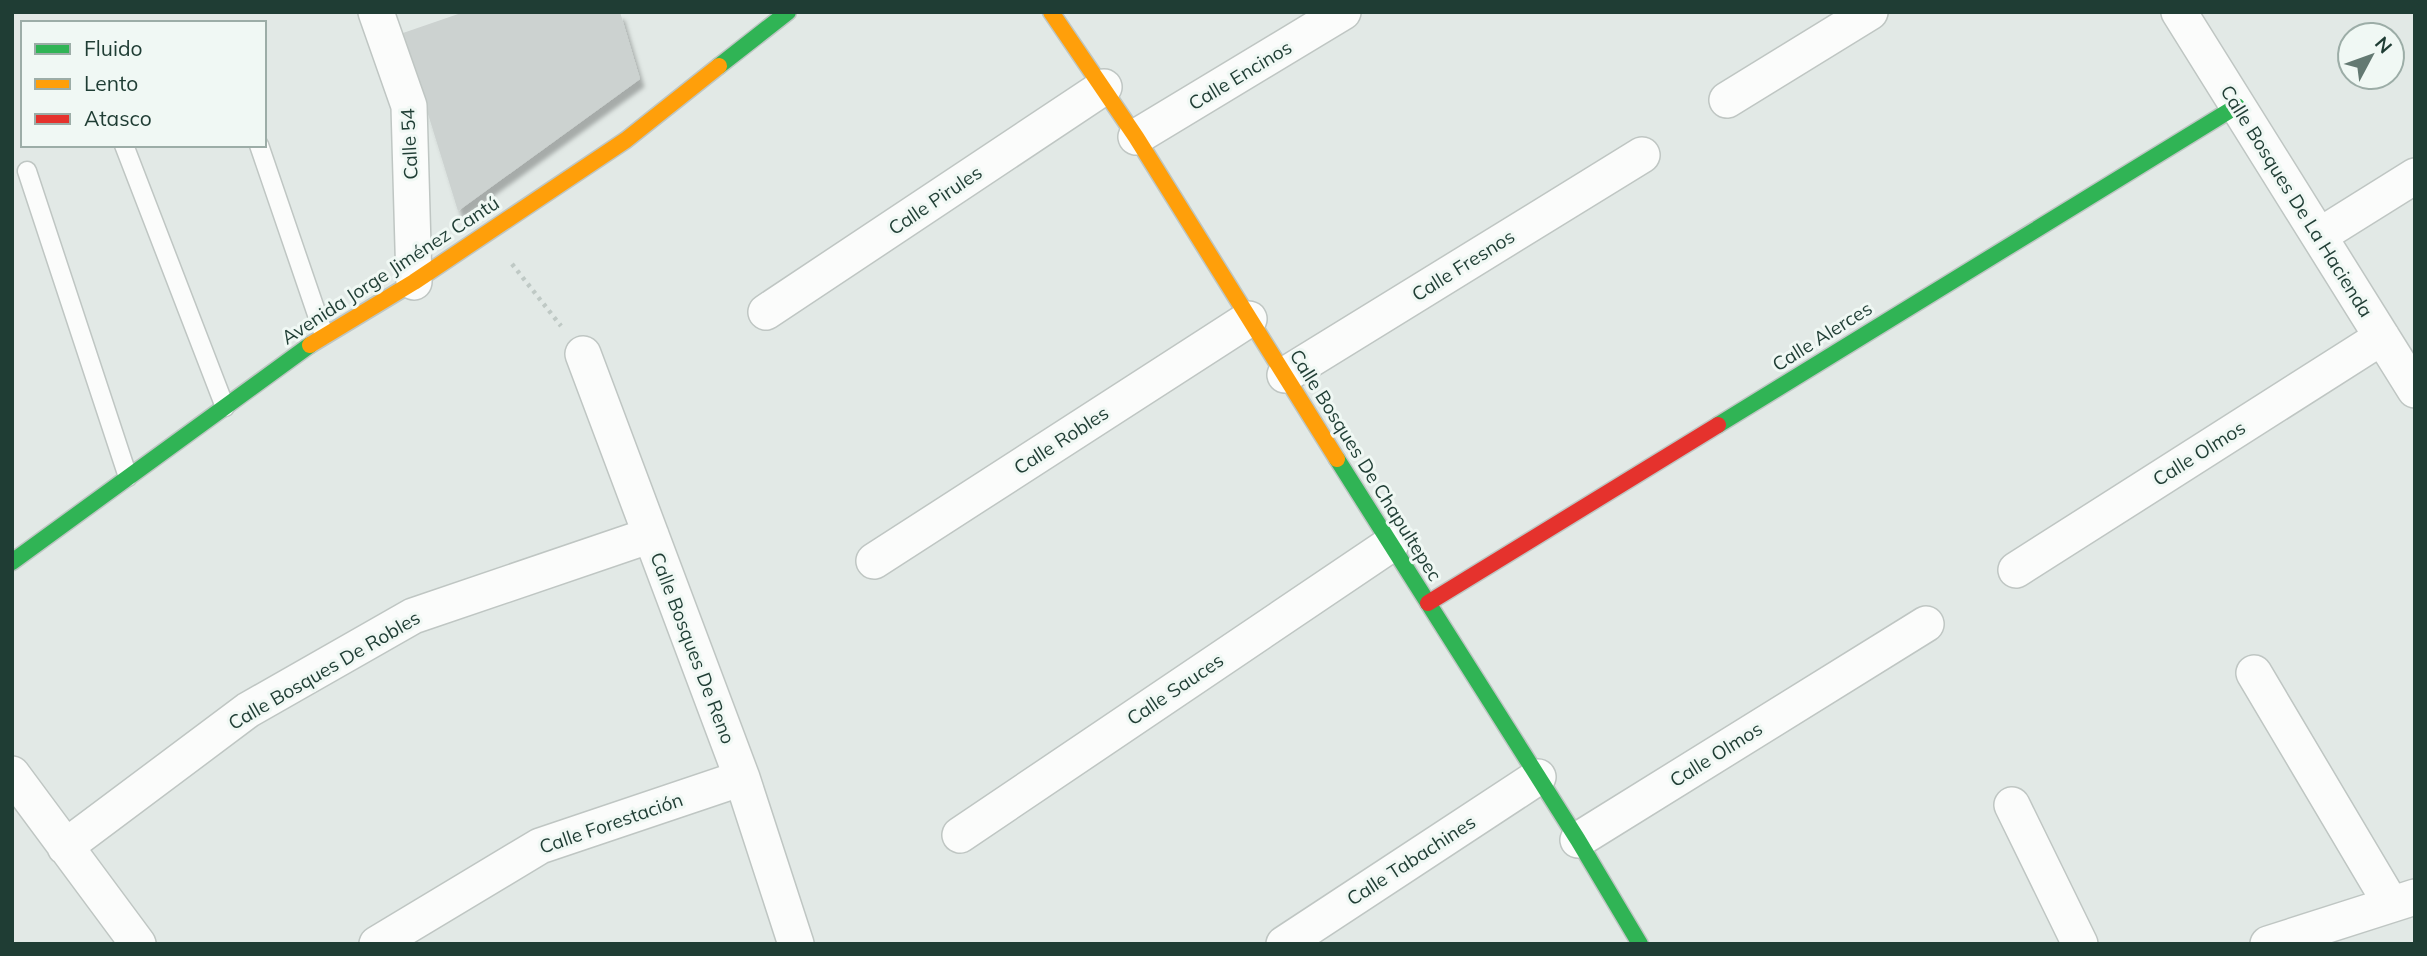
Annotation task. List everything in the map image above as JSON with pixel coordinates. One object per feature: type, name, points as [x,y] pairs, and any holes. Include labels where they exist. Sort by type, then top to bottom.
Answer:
[{"type":"street","name":"Calle 54","points":[[376,12],[409,106],[414,282]]},
{"type":"street","name":"Avenida Jorge Jiménez Cantú","points":[[12,562],[324,335],[414,282],[626,141],[788,12]]},
{"type":"street","name":"Calle Bosques De Chapultepec","points":[[1051,12],[1136,137],[1640,944]]},
{"type":"street","name":"Calle Encinos","points":[[1136,137],[1343,12]]},
{"type":"street","points":[[1727,100],[1870,12]]},
{"type":"street","name":"Calle Bosques De La Hacienda","points":[[2179,12],[2415,390]]},
{"type":"street","name":"Calle Pirules","points":[[766,312],[1104,87]]},
{"type":"street","name":"Calle Alerces","points":[[1428,603],[2237,106]]},
{"type":"street","name":"Calle Fresnos","points":[[1285,375],[1642,155]]},
{"type":"street","points":[[2319,236],[2415,176]]},
{"type":"street","name":"Calle Robles","points":[[874,561],[1248,319]]},
{"type":"street","name":"Calle Olmos","points":[[2016,569],[2382,337]]},
{"type":"street","name":"Calle Bosques De Reno","points":[[583,354],[742,778],[796,944]]},
{"type":"street","name":"Calle Bosques De Robles","points":[[65,847],[248,710],[413,615],[650,535]]},
{"type":"street","name":"Calle Sauces","points":[[960,835],[1391,544]]},
{"type":"street","name":"Calle Olmos","points":[[1578,841],[1926,624]]},
{"type":"street","points":[[2254,674],[2403,900],[2268,944]]},
{"type":"street","points":[[12,774],[138,944]]},
{"type":"street","name":"Calle Tabachines","points":[[1284,944],[1538,777]]},
{"type":"street","name":"Calle Forestación","points":[[377,944],[540,846],[742,778]]},
{"type":"street","points":[[2012,805],[2080,944]]},
{"type":"lane","points":[[125,147],[225,407]]},
{"type":"lane","points":[[260,147],[324,335]]},
{"type":"lane","points":[[27,172],[128,477]]},
{"type":"path","points":[[486,234],[551,311],[583,354]]},
{"type":"building","points":[[464,12],[620,12],[640,79],[458,211],[403,33]]},
{"type":"traffic: fast","points":[[719,66],[788,12]]},
{"type":"traffic: fast","points":[[1718,425],[2237,106]]},
{"type":"traffic: fast","points":[[12,562],[310,345]]},
{"type":"traffic: fast","points":[[1337,459],[1578,840],[1640,944]]},
{"type":"traffic: slow","points":[[1051,12],[1136,137],[1337,459]]},
{"type":"traffic: slow","points":[[310,345],[414,282],[626,140],[719,66]]},
{"type":"traffic: jam","points":[[1428,603],[1718,425]]}]
